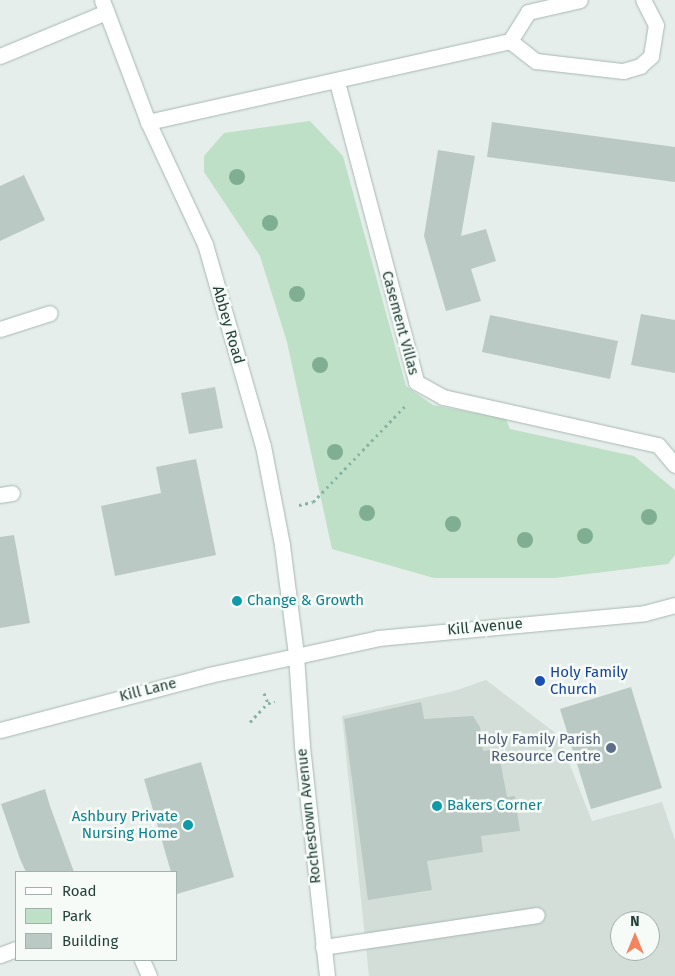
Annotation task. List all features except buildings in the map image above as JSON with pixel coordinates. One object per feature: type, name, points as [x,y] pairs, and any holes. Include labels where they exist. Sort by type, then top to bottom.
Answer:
[{"type":"main road","points":[[148,122],[336,82],[510,42],[528,12],[580,0]]},
{"type":"main road","points":[[510,42],[536,61],[623,71],[640,66],[651,56],[656,25],[643,0]]},
{"type":"main road","name":"Abbey Road","points":[[0,56],[104,6],[148,122],[205,244],[263,446],[276,511],[296,655]]},
{"type":"main road","name":"Casement Villas","points":[[336,82],[416,382],[443,397],[658,445],[675,465]]},
{"type":"main road","points":[[0,329],[50,313]]},
{"type":"main road","name":"Kill Avenue","points":[[296,655],[391,636],[645,613],[675,605]]},
{"type":"main road","name":"Kill Lane","points":[[0,730],[296,655]]},
{"type":"main road","name":"Rochestown Avenue","points":[[296,655],[300,731],[327,976]]},
{"type":"main road","points":[[323,947],[537,915]]},
{"type":"main road","points":[[0,955],[15,949]]},
{"type":"main road","points":[[142,961],[150,976]]},
{"type":"path","points":[[276,511],[313,502],[424,387]]},
{"type":"path","points":[[264,693],[268,703]]},
{"type":"path","points":[[250,722],[268,703],[276,702]]},
{"type":"shaded area","points":[[486,680],[558,735],[592,821],[662,802],[675,840],[675,976],[369,976],[342,716],[454,691]]},
{"type":"green space","points":[[310,121],[343,156],[406,386],[433,405],[506,419],[510,429],[634,456],[675,490],[675,555],[668,564],[555,578],[434,578],[332,549],[287,342],[260,256],[204,172],[204,156],[224,133]]},
{"type":"place","name":"Change & Growth","points":[[237,601]]},
{"type":"place","name":"Holy Family Church","points":[[540,681]]},
{"type":"place","name":"Holy Family Parish Resource Centre","points":[[611,748]]},
{"type":"place","name":"Bakers Corner","points":[[437,806]]},
{"type":"place","name":"Ashbury Private Nursing Home","points":[[188,825]]}]
